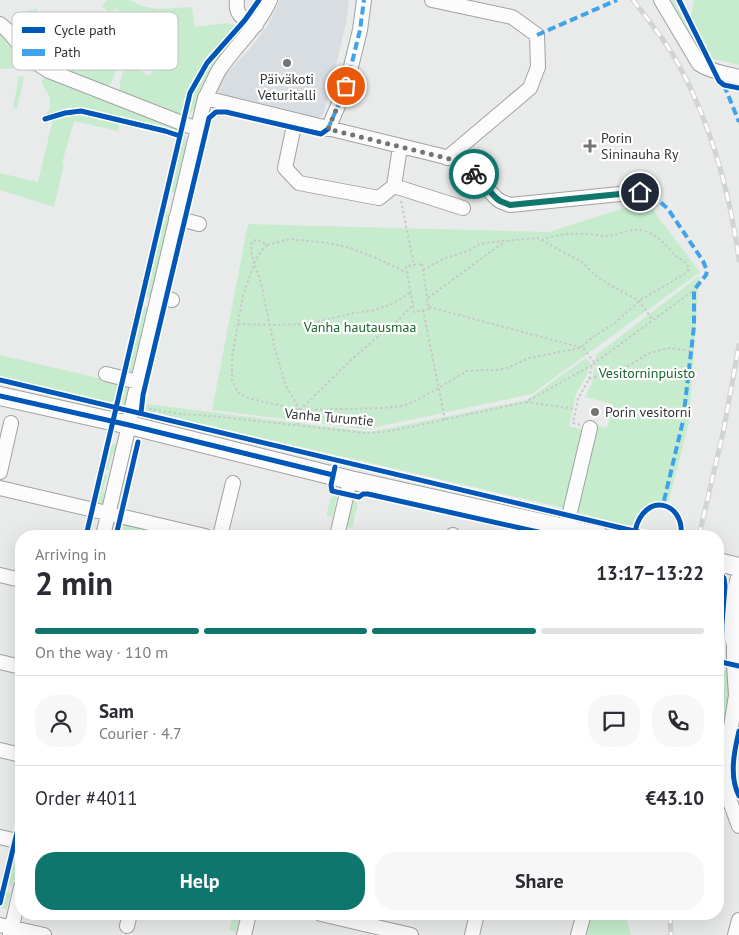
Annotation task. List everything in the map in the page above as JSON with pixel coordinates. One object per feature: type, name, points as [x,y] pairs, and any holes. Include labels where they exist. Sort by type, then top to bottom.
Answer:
[{"type":"main road","points":[[0,396],[129,425],[350,480],[571,530]]},
{"type":"main road","points":[[724,563],[739,567]]},
{"type":"main road","points":[[737,644],[734,630],[735,598],[739,581]]},
{"type":"street","points":[[237,0],[236,10],[242,18],[256,25]]},
{"type":"street","points":[[104,530],[131,411],[143,375],[158,296],[205,98],[219,71],[256,25],[270,0]]},
{"type":"street","points":[[328,129],[346,86],[360,30],[364,0]]},
{"type":"street","points":[[432,0],[512,17],[538,35],[538,67],[530,88],[447,158]]},
{"type":"street","points":[[662,0],[699,64],[714,71],[739,77]]},
{"type":"street","points":[[0,24],[12,36]]},
{"type":"street","points":[[48,70],[197,130]]},
{"type":"street","points":[[205,98],[462,162],[496,198],[510,205],[640,192]]},
{"type":"street","points":[[295,121],[286,168],[299,184],[379,198],[396,186],[400,147]]},
{"type":"street","points":[[396,186],[462,208]]},
{"type":"street","points":[[176,218],[199,224]]},
{"type":"street","points":[[158,296],[172,300]]},
{"type":"street","points":[[106,374],[143,375]]},
{"type":"street","points":[[0,472],[11,423]]},
{"type":"street","points":[[566,529],[590,428]]},
{"type":"street","points":[[338,530],[350,480]]},
{"type":"street","points":[[221,530],[233,483]]},
{"type":"street","points":[[0,488],[180,530]]},
{"type":"street","points":[[0,576],[15,579]]},
{"type":"street","points":[[737,644],[734,665],[738,693],[724,771],[728,796],[739,826]]},
{"type":"street","points":[[0,662],[15,666]]},
{"type":"street","points":[[0,750],[15,754]]},
{"type":"street","points":[[0,838],[15,841]]},
{"type":"street","points":[[15,905],[7,929],[44,935]]},
{"type":"street","points":[[244,935],[248,920]]},
{"type":"street","points":[[346,920],[411,935]]},
{"type":"street","points":[[472,935],[476,920]]},
{"type":"street","points":[[578,935],[582,920]]},
{"type":"street","points":[[735,935],[739,920]]},
{"type":"path","points":[[396,186],[414,265]]},
{"type":"path","points":[[408,273],[350,248],[328,243],[289,239],[266,245],[254,263],[243,296],[232,357],[232,381],[238,392],[247,398],[300,410],[403,406],[467,372],[507,368],[529,358],[580,348],[615,323],[639,301],[684,275],[689,270],[689,265],[676,256],[659,238],[640,230],[621,232],[611,236],[573,234],[542,240]]},
{"type":"path","points":[[422,270],[442,259],[468,251],[480,244],[537,238],[582,262],[596,276],[639,301],[653,320]]},
{"type":"path","points":[[266,245],[258,240],[252,241],[251,250],[261,283],[274,346],[286,386],[300,410],[298,425]]},
{"type":"path","points":[[428,298],[506,241]]},
{"type":"path","points":[[429,307],[422,264],[406,266],[414,312],[429,309],[429,307],[583,348],[594,364],[589,379],[578,399],[573,423],[590,428]]},
{"type":"path","points":[[238,324],[308,324],[375,310],[392,304],[411,292]]},
{"type":"path","points":[[300,410],[352,359],[413,305]]},
{"type":"path","points":[[422,310],[444,420]]},
{"type":"path","points":[[589,379],[630,365],[647,354],[669,348],[690,351]]},
{"type":"path","points":[[143,401],[141,413],[150,415]]},
{"type":"path","points":[[526,402],[576,408]]},
{"type":"shaded area","name":"Päiväkoti Veturitalli","points":[[280,0],[349,0],[346,23],[332,82],[323,115],[318,118],[310,119],[218,94],[217,89],[225,74],[248,51],[268,25]]},
{"type":"green space","points":[[108,0],[129,0],[142,6],[158,9],[192,7],[195,27],[227,23],[247,29],[200,102],[190,114],[177,116],[120,93],[120,85],[124,70],[140,70],[149,76],[154,70],[178,70],[178,12],[120,12],[116,8],[109,12],[102,6]]},
{"type":"green space","points":[[667,0],[674,0],[706,62],[702,60]]},
{"type":"green space","points":[[694,0],[739,0],[739,65],[711,57],[692,20]]},
{"type":"green space","points":[[37,9],[38,12],[26,12]]},
{"type":"green space","points":[[0,33],[12,45],[12,68],[0,69]]},
{"type":"green space","points":[[65,70],[116,70],[111,83],[106,87]]},
{"type":"green space","points":[[48,74],[171,125],[177,129],[178,133],[168,128],[86,109],[67,108],[45,116],[50,108],[50,98],[41,82]]},
{"type":"green space","points":[[19,76],[24,77],[17,109],[13,108]]},
{"type":"green space","points":[[80,113],[120,122],[118,131],[74,121],[62,163],[64,164],[54,207],[0,190],[0,173],[38,182],[53,119],[64,115]]},
{"type":"green space","points":[[183,136],[185,136],[187,142],[187,149],[176,194],[171,191],[171,188]]},
{"type":"green space","name":"Vanha hautausmaa","points":[[646,201],[700,272],[532,394],[367,429],[212,410],[248,224],[549,232]]},
{"type":"green space","points":[[166,212],[170,221],[152,296],[149,298],[145,297]]},
{"type":"green space","name":"Vesitorninpuisto","points":[[699,276],[689,423],[668,503],[661,502],[646,506],[632,525],[575,512],[596,425],[607,428],[613,404],[585,397],[592,382],[596,355]]},
{"type":"green space","points":[[143,307],[148,309],[135,373],[127,375]]},
{"type":"green space","points":[[0,355],[119,383],[115,401],[112,403],[0,377]]},
{"type":"green space","points":[[586,358],[590,363],[586,377],[576,394],[569,426],[583,430],[564,508],[146,411],[147,404],[370,432],[527,400]]},
{"type":"green space","points":[[125,385],[129,387],[130,392],[124,406],[122,393]]},
{"type":"green space","points":[[111,444],[117,444],[117,448],[112,455],[108,470],[105,469]]},
{"type":"green space","points":[[103,475],[107,475],[103,490],[106,498],[103,503],[97,504]]},
{"type":"green space","points":[[120,478],[127,480],[120,510],[116,507]]},
{"type":"green space","points":[[337,496],[333,517],[326,516],[331,497]]},
{"type":"green space","points":[[353,499],[358,504],[352,528],[346,526],[350,504]]},
{"type":"green space","points":[[125,522],[159,530],[123,530]]},
{"type":"green space","points":[[730,669],[730,692],[724,723],[724,671]]},
{"type":"green space","points":[[15,849],[15,877],[13,885],[7,884]]},
{"type":"green space","points":[[5,892],[11,893],[6,909],[1,908]]},
{"type":"green space","points":[[232,920],[239,920],[236,932],[229,930]]},
{"type":"green space","points":[[588,920],[627,920],[631,935],[584,935]]},
{"type":"railway","points":[[633,0],[676,60],[702,114],[725,186],[739,260]]},
{"type":"railway","points":[[700,530],[724,428],[739,345]]},
{"type":"railway","points":[[670,920],[671,935]]},
{"type":"marked path","points":[[328,129],[346,87],[360,30],[364,0]]},
{"type":"marked path","points":[[537,35],[617,0]]},
{"type":"marked path","points":[[724,85],[739,122]]},
{"type":"marked path","points":[[640,192],[654,196],[668,209],[703,261],[707,271],[694,290],[694,326],[683,421],[663,505]]},
{"type":"cycle path","points":[[87,530],[190,93],[207,63],[245,20],[259,0]]},
{"type":"cycle path","points":[[679,0],[719,81],[724,85],[739,88]]},
{"type":"cycle path","points":[[45,119],[65,113],[81,111],[180,136]]},
{"type":"cycle path","points":[[141,413],[143,395],[209,118],[216,112],[226,112],[321,134],[328,129]]},
{"type":"cycle path","points":[[0,380],[630,530]]},
{"type":"cycle path","points":[[0,396],[129,425],[333,475]]},
{"type":"cycle path","points":[[117,530],[138,442]]},
{"type":"cycle path","points":[[335,467],[331,485],[332,491],[359,497],[363,494],[368,494],[529,530]]},
{"type":"cycle path","points":[[635,530],[640,518],[647,510],[663,505],[671,508],[677,515],[681,524],[681,530]]},
{"type":"cycle path","points":[[724,578],[724,598]]},
{"type":"cycle path","points":[[724,663],[739,666]]},
{"type":"cycle path","points":[[739,731],[733,772],[739,796]]},
{"type":"cycle path","points":[[0,903],[15,841]]},
{"type":"way so far","points":[[346,86],[328,129],[462,162],[474,174]]},
{"type":"place","name":"Päiväkoti Veturitalli","points":[[287,63]]},
{"type":"place","name":"Porin Sininauha Ry","points":[[590,146]]},
{"type":"place","name":"Porin vesitorni","points":[[595,412]]},
{"type":"route","points":[[474,174],[496,198],[510,205],[640,192]]}]
